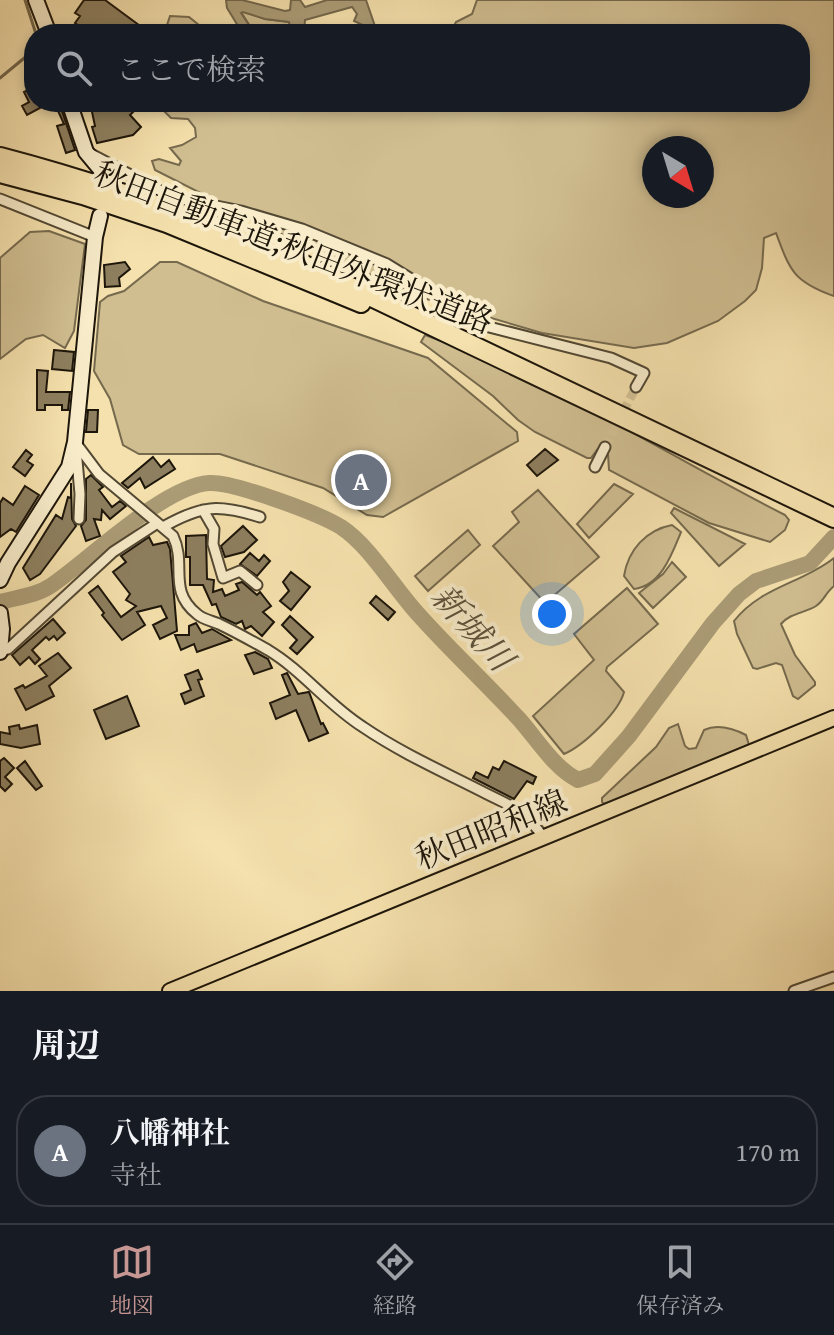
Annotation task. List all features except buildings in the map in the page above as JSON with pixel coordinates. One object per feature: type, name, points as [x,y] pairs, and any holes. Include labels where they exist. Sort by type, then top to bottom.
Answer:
[{"type":"highway","name":"秋田自動車道;秋田外環状道路","points":[[0,157],[82,179],[194,217],[282,253],[834,518]]},
{"type":"highway","name":"秋田自動車道;秋田外環状道路","points":[[0,173],[83,195],[167,223],[519,366]]},
{"type":"main road","points":[[36,0],[45,24]]},
{"type":"main road","points":[[72,112],[86,152],[101,170],[103,179]]},
{"type":"main road","points":[[0,580],[69,467],[75,442],[95,237],[100,216]]},
{"type":"main road","points":[[0,613],[1,651]]},
{"type":"main road","name":"秋田昭和線","points":[[170,991],[834,718]]},
{"type":"street","points":[[86,152],[172,197],[241,211],[302,229],[387,264],[489,327],[611,358],[644,373],[636,387]]},
{"type":"street","points":[[0,199],[95,237]]},
{"type":"street","points":[[75,442],[99,474],[173,536],[177,545],[178,589],[197,615],[285,660],[363,727],[488,795],[519,808],[544,838]]},
{"type":"street","points":[[75,442],[79,519]]},
{"type":"street","points":[[595,467],[605,447]]},
{"type":"street","points":[[1,651],[8,649],[113,552],[157,524],[221,506],[260,517]]},
{"type":"street","points":[[203,510],[214,529],[213,544],[223,578],[240,571],[257,585]]},
{"type":"street","points":[[794,991],[834,977]]},
{"type":"shaded area","points":[[226,0],[242,0],[285,11],[290,10],[291,0],[300,0],[305,7],[327,0],[366,0],[374,24],[354,21],[357,14],[352,7],[305,20],[305,24],[290,24],[243,12],[248,24],[237,24]]},
{"type":"shaded area","points":[[477,0],[834,0],[834,296],[810,286],[795,274],[776,233],[764,238],[762,268],[756,290],[718,321],[667,343],[634,348],[542,333],[420,297],[297,242],[155,170],[152,161],[159,159],[179,165],[181,161],[170,148],[196,137],[195,128],[188,119],[171,118],[165,112],[810,112],[810,24],[455,24],[472,14]]},
{"type":"shaded area","points":[[241,12],[289,22],[290,24],[249,24]]},
{"type":"shaded area","points":[[170,16],[189,17],[198,24],[167,24]]},
{"type":"shaded area","points":[[49,231],[85,244],[74,331],[65,348],[43,335],[26,339],[0,359],[0,258],[30,232]]},
{"type":"shaded area","points":[[160,262],[177,262],[263,301],[428,358],[517,432],[518,441],[383,517],[367,515],[323,488],[220,454],[139,454],[123,445],[110,399],[94,371],[100,302],[124,291]]},
{"type":"shaded area","points":[[425,335],[472,353],[563,396],[785,515],[789,520],[785,530],[770,542],[709,523],[609,470],[608,454],[597,450],[591,458],[587,458],[535,432],[421,342]]},
{"type":"shaded area","points":[[614,484],[633,494],[589,538],[577,524]]},
{"type":"shaded area","points":[[538,490],[599,557],[545,603],[493,546],[519,522],[512,512]]},
{"type":"shaded area","points":[[674,508],[745,544],[719,566],[671,513]]},
{"type":"shaded area","points":[[672,525],[681,532],[664,568],[651,582],[634,589],[624,576],[634,550],[646,536]]},
{"type":"shaded area","points":[[468,530],[480,545],[428,591],[415,576]]},
{"type":"shaded area","points":[[834,558],[834,586],[816,606],[781,624],[795,655],[815,682],[798,699],[793,696],[782,665],[776,663],[753,668],[734,621],[757,600]]},
{"type":"shaded area","points":[[672,562],[686,577],[653,608],[639,593],[663,574]]},
{"type":"shaded area","points":[[627,588],[658,624],[607,667],[606,671],[624,692],[621,700],[599,728],[564,754],[533,716],[594,660],[574,634]]},
{"type":"shaded area","points":[[678,724],[685,746],[689,749],[696,748],[704,730],[714,727],[746,735],[749,745],[605,804],[602,802],[602,798],[656,747],[669,728]]},
{"type":"waterway","points":[[25,0],[33,24]]},
{"type":"waterway","points":[[0,78],[24,58]]},
{"type":"waterway","name":"新城川","points":[[0,602],[46,589],[128,525],[191,487],[220,484],[276,499],[315,514],[352,535],[430,627],[519,719],[554,761],[578,780],[595,774],[629,736],[713,623],[739,594],[756,581],[810,563],[834,537]]},
{"type":"tunnel","points":[[605,447],[636,387]]},
{"type":"place","name":"八幡神社","points":[[361,480]]}]
